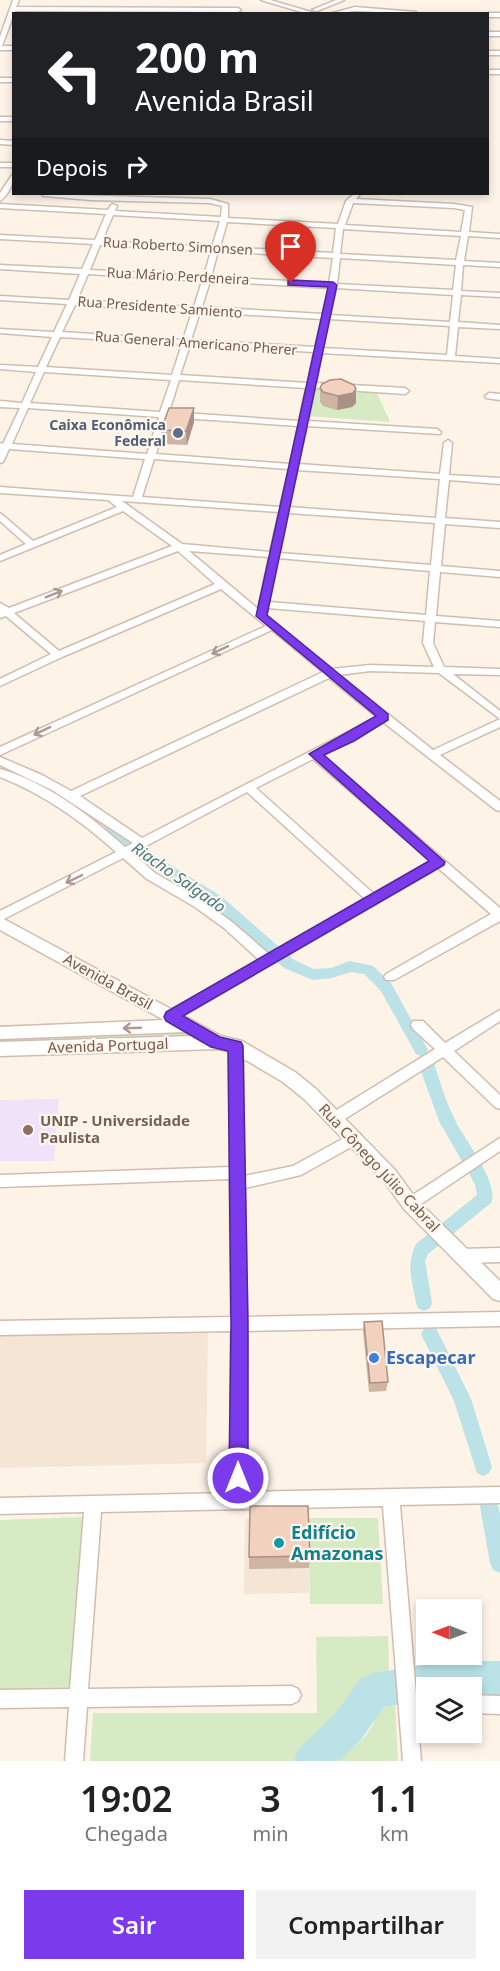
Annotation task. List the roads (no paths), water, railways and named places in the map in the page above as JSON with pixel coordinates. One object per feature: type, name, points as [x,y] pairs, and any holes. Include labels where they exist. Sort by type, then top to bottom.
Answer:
[{"type":"street","points":[[12,12],[16,0]]},
{"type":"street","points":[[127,12],[129,0]]},
{"type":"street","points":[[264,0],[317,12],[341,0]]},
{"type":"street","points":[[309,5],[317,12]]},
{"type":"street","points":[[13,9],[127,12],[238,10]]},
{"type":"street","points":[[341,12],[355,9],[392,12]]},
{"type":"street","points":[[0,46],[12,12]]},
{"type":"street","points":[[0,199],[2,190],[12,177]]},
{"type":"street","points":[[80,195],[210,201],[226,205],[224,220],[207,278],[137,499]]},
{"type":"street","points":[[263,610],[312,385],[324,318],[333,285],[340,227],[350,201],[356,195]]},
{"type":"street","points":[[0,460],[3,446],[26,406],[116,196]]},
{"type":"street","points":[[350,201],[454,206],[467,208],[470,211],[460,261],[451,358]]},
{"type":"street","points":[[0,207],[500,236]]},
{"type":"street","name":"Rua Roberto Simonsen","points":[[0,237],[500,264]]},
{"type":"street","name":"Rua Mário Perdeneira","points":[[0,267],[500,295]]},
{"type":"street","name":"Rua Presidente Samiento","points":[[0,298],[500,327]]},
{"type":"street","name":"Rua General Americano Pherer","points":[[0,331],[500,361]]},
{"type":"street","points":[[0,367],[405,391]]},
{"type":"street","points":[[489,396],[500,397]]},
{"type":"street","points":[[0,404],[437,432]]},
{"type":"street","points":[[448,443],[428,643],[440,669],[500,716]]},
{"type":"street","points":[[3,446],[500,481]]},
{"type":"street","points":[[0,490],[286,508],[500,525]]},
{"type":"street","points":[[110,497],[179,547],[222,585],[263,610],[273,626],[330,673],[384,717],[497,801]]},
{"type":"street","points":[[0,558],[125,507]]},
{"type":"street","points":[[0,516],[32,545]]},
{"type":"street","points":[[2,611],[179,547],[500,574]]},
{"type":"street","points":[[0,683],[222,585]]},
{"type":"street","points":[[263,610],[430,618],[500,624]]},
{"type":"street","points":[[2,611],[58,656]]},
{"type":"street","points":[[0,751],[273,626]]},
{"type":"street","points":[[71,796],[330,673],[370,668],[500,672]]},
{"type":"street","points":[[0,916],[134,849],[248,786],[349,738],[384,717]]},
{"type":"street","points":[[433,754],[500,723]]},
{"type":"street","points":[[315,754],[500,915],[390,977]]},
{"type":"street","points":[[0,760],[33,774],[71,796],[134,849],[151,876],[199,904],[270,960]]},
{"type":"street","points":[[0,773],[30,785],[66,805],[134,849]]},
{"type":"street","points":[[248,786],[372,899]]},
{"type":"street","points":[[171,1017],[439,862]]},
{"type":"street","name":"Avenida Brasil","points":[[0,922],[216,1042]]},
{"type":"street","points":[[335,1118],[500,1015]]},
{"type":"street","points":[[418,1025],[500,1102]]},
{"type":"street","name":"Avenida Portugal","points":[[0,1033],[190,1026]]},
{"type":"street","name":"Avenida Portugal","points":[[0,1049],[216,1042]]},
{"type":"street","name":"Rua Cônego Júlio Cabral","points":[[216,1042],[236,1046],[289,1077],[355,1138],[390,1176],[410,1204],[500,1293]]},
{"type":"street","points":[[236,1046],[238,1501]]},
{"type":"street","points":[[0,1181],[237,1179],[297,1171],[355,1138]]},
{"type":"street","points":[[410,1204],[500,1144]]},
{"type":"street","points":[[461,1256],[500,1255]]},
{"type":"street","points":[[0,1328],[500,1318]]},
{"type":"street","points":[[0,1506],[500,1495]]},
{"type":"street","points":[[391,1498],[404,1669],[413,1700],[412,1761]]},
{"type":"street","points":[[74,1761],[93,1504]]},
{"type":"street","points":[[0,1699],[292,1695]]},
{"type":"street","points":[[482,1704],[500,1705]]},
{"type":"waterway","name":"Riacho Salgado","points":[[111,826],[144,855],[216,900],[289,964],[313,975],[332,973],[350,966],[368,970],[386,987],[421,1050]]},
{"type":"waterway","name":"Riacho Salgado","points":[[424,1303],[417,1261],[422,1249],[485,1198],[483,1183],[447,1121],[426,1063]]},
{"type":"waterway","name":"Riacho Salgado","points":[[430,1334],[462,1399],[483,1467]]},
{"type":"waterway","name":"Riacho Salgado","points":[[487,1495],[500,1563]]},
{"type":"waterway","points":[[312,1761],[347,1728],[374,1691],[446,1679],[500,1679]]},
{"type":"place","name":"Caixa Econômica Federal","points":[[178,433]]},
{"type":"place","name":"UNIP - Universidade Paulista","points":[[28,1130]]},
{"type":"place","name":"Escapecar","points":[[374,1358]]},
{"type":"place","name":"Edifício Amazonas","points":[[279,1543]]}]
